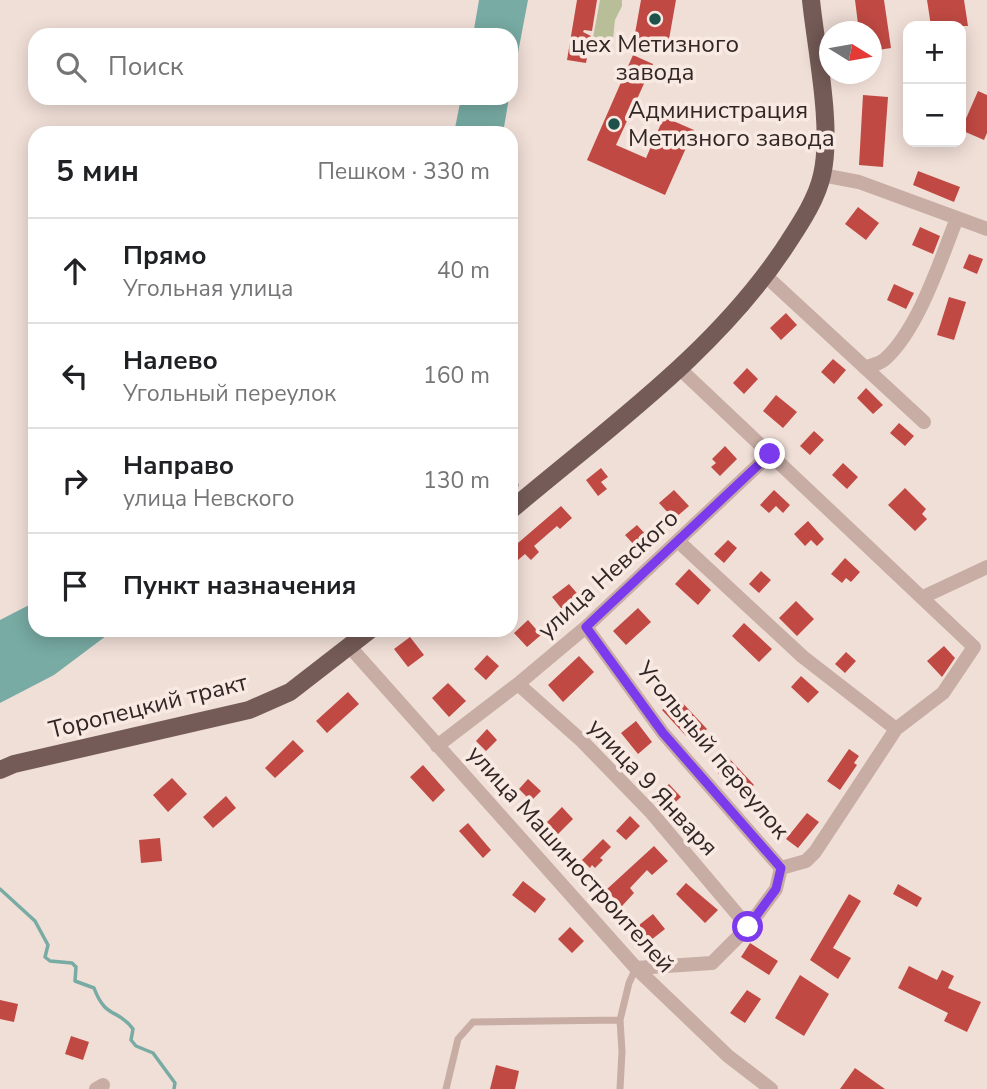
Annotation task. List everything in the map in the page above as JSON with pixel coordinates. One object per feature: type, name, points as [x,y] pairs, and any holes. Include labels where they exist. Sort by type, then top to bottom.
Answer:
[{"type":"main road","points":[[518,505],[680,369],[766,277],[804,219],[822,175],[826,132],[811,0]]},
{"type":"main road","name":"Торопецкий тракт","points":[[0,770],[14,764],[249,710],[290,692],[362,637]]},
{"type":"street","points":[[822,175],[859,182],[987,229]]},
{"type":"street","points":[[865,368],[883,361],[906,335],[957,218]]},
{"type":"street","points":[[766,277],[924,422]]},
{"type":"street","points":[[636,968],[712,963],[748,927],[776,889],[781,868],[806,861],[815,852],[896,729],[943,693],[974,647],[680,369]]},
{"type":"street","name":"улица Невского","points":[[437,746],[518,684],[586,627],[770,454]]},
{"type":"street","points":[[679,542],[803,657],[896,729]]},
{"type":"street","points":[[923,597],[987,567]]},
{"type":"street","name":"Угольный переулок","points":[[586,627],[663,733],[781,868]]},
{"type":"street","name":"улица Машиностроителей","points":[[350,647],[636,968],[728,1056],[771,1089]]},
{"type":"street","name":"улица 9 Января","points":[[518,684],[582,741],[650,811],[748,927]]},
{"type":"lane","points":[[620,1089],[620,1020],[629,983],[636,968]]},
{"type":"lane","points":[[446,1089],[458,1039],[473,1022],[620,1020]]},
{"type":"green space","points":[[600,0],[622,0],[622,6],[615,20],[613,39],[609,38],[606,44],[597,46],[592,43]]},
{"type":"water","points":[[479,0],[528,0],[518,53],[518,28],[474,28]]},
{"type":"water","points":[[460,105],[508,105],[504,126],[455,126]]},
{"type":"water","points":[[28,606],[28,637],[105,637],[54,675],[0,703],[0,620]]},
{"type":"building","name":"цех Метизного завода","points":[[577,0],[597,0],[592,31],[583,32],[591,36],[586,63],[567,60]]},
{"type":"building","name":"цех Метизного завода","points":[[641,0],[676,0],[668,45],[634,39]]},
{"type":"building","points":[[855,0],[884,0],[891,48],[882,49],[882,21],[858,21]]},
{"type":"building","points":[[927,0],[964,0],[968,26],[966,21],[930,21]]},
{"type":"building","name":"Администрация Метизного завода","points":[[633,55],[653,64],[616,145],[646,158],[664,117],[694,130],[665,195],[587,160]]},
{"type":"building","points":[[978,91],[987,95],[987,133],[984,140],[966,132],[966,119]]},
{"type":"building","points":[[863,95],[888,97],[883,167],[859,165]]},
{"type":"building","points":[[918,171],[960,187],[954,202],[913,185]]},
{"type":"building","points":[[858,207],[879,223],[866,240],[845,224]]},
{"type":"building","points":[[920,227],[940,236],[933,254],[912,245]]},
{"type":"building","points":[[969,254],[983,259],[977,274],[963,268]]},
{"type":"building","points":[[894,284],[914,293],[906,309],[887,300]]},
{"type":"building","points":[[949,297],[966,302],[954,340],[937,335]]},
{"type":"building","points":[[786,313],[797,325],[781,340],[770,328]]},
{"type":"building","points":[[833,359],[846,370],[834,384],[821,372]]},
{"type":"building","points":[[747,368],[758,379],[744,394],[733,383]]},
{"type":"building","points":[[866,388],[883,405],[873,414],[857,398]]},
{"type":"building","points":[[776,395],[797,412],[783,428],[763,411]]},
{"type":"building","points":[[899,423],[914,436],[905,446],[890,433]]},
{"type":"building","points":[[814,431],[824,440],[810,455],[800,446]]},
{"type":"building","points":[[725,446],[737,459],[720,476],[711,467],[716,463],[712,459]]},
{"type":"building","points":[[843,463],[858,477],[847,489],[832,475]]},
{"type":"building","points":[[601,468],[608,477],[601,482],[607,489],[598,496],[586,480]]},
{"type":"building","points":[[905,488],[926,509],[922,514],[927,519],[915,531],[888,505]]},
{"type":"building","points":[[674,490],[689,506],[674,519],[659,503]]},
{"type":"building","points":[[774,490],[790,505],[783,513],[776,506],[769,513],[760,505]]},
{"type":"building","points":[[561,506],[572,518],[560,529],[557,526],[534,546],[539,552],[531,560],[525,554],[518,560],[518,543]]},
{"type":"building","points":[[808,521],[824,539],[817,546],[811,540],[805,546],[794,534]]},
{"type":"building","points":[[637,525],[648,537],[636,547],[625,535]]},
{"type":"building","points":[[728,540],[737,548],[724,563],[714,554]]},
{"type":"building","points":[[845,558],[860,572],[851,582],[846,578],[842,583],[831,574]]},
{"type":"building","points":[[689,569],[711,590],[698,605],[675,584]]},
{"type":"building","points":[[761,571],[771,580],[759,593],[749,584]]},
{"type":"building","points":[[569,584],[582,599],[565,613],[552,597]]},
{"type":"building","points":[[796,601],[814,619],[797,636],[779,618]]},
{"type":"building","points":[[638,608],[651,622],[626,645],[613,631]]},
{"type":"building","points":[[528,620],[541,635],[527,647],[518,637],[518,629]]},
{"type":"building","points":[[744,623],[772,649],[759,662],[732,636]]},
{"type":"building","points":[[410,637],[424,655],[408,667],[394,649]]},
{"type":"building","points":[[944,646],[955,658],[942,677],[927,661]]},
{"type":"building","points":[[846,652],[856,661],[845,673],[835,664]]},
{"type":"building","points":[[487,655],[499,666],[486,680],[474,669]]},
{"type":"building","points":[[579,656],[594,672],[563,702],[548,685]]},
{"type":"building","points":[[801,676],[819,692],[808,703],[791,687]]},
{"type":"building","points":[[448,683],[466,701],[449,717],[432,698]]},
{"type":"building","points":[[348,692],[359,704],[327,733],[316,721]]},
{"type":"building","points":[[677,697],[707,729],[699,737],[693,730],[686,736],[662,710]]},
{"type":"building","points":[[636,721],[652,742],[638,754],[621,733]]},
{"type":"building","points":[[487,729],[497,740],[486,751],[476,741]]},
{"type":"building","points":[[293,740],[304,751],[275,778],[265,768]]},
{"type":"building","points":[[849,749],[859,756],[854,763],[857,765],[840,790],[827,781]]},
{"type":"building","points":[[727,756],[754,785],[741,797],[718,773],[723,768],[719,763]]},
{"type":"building","points":[[423,765],[445,790],[433,802],[410,777]]},
{"type":"building","points":[[172,778],[187,794],[168,812],[153,795]]},
{"type":"building","points":[[528,779],[541,791],[531,801],[519,789]]},
{"type":"building","points":[[669,784],[681,797],[666,811],[654,798]]},
{"type":"building","points":[[226,796],[236,808],[213,828],[203,817]]},
{"type":"building","points":[[562,807],[573,819],[558,834],[547,822]]},
{"type":"building","points":[[807,813],[819,822],[798,848],[786,839]]},
{"type":"building","points":[[630,816],[640,826],[626,840],[616,831]]},
{"type":"building","points":[[468,823],[491,850],[483,858],[459,831]]},
{"type":"building","points":[[697,827],[710,842],[701,849],[689,834]]},
{"type":"building","points":[[160,838],[162,861],[141,863],[139,840]]},
{"type":"building","points":[[603,839],[611,847],[595,868],[592,865],[590,868],[582,860]]},
{"type":"building","points":[[654,846],[668,861],[652,875],[647,870],[630,888],[634,893],[622,906],[606,890]]},
{"type":"building","points":[[523,881],[546,899],[535,913],[512,895]]},
{"type":"building","points":[[686,883],[718,910],[705,923],[676,894]]},
{"type":"building","points":[[898,884],[922,898],[917,907],[893,894]]},
{"type":"building","points":[[849,894],[861,901],[833,948],[851,958],[838,979],[810,960]]},
{"type":"building","points":[[653,914],[665,929],[646,944],[634,929]]},
{"type":"building","points":[[570,927],[584,941],[572,953],[558,939]]},
{"type":"building","points":[[750,943],[778,961],[769,975],[741,957]]},
{"type":"building","points":[[909,966],[937,980],[942,970],[954,976],[948,988],[981,1002],[967,1032],[944,1021],[948,1013],[898,988]]},
{"type":"building","points":[[800,975],[829,994],[804,1036],[775,1018]]},
{"type":"building","points":[[747,990],[761,999],[745,1023],[730,1013]]},
{"type":"building","points":[[0,1000],[18,1004],[14,1022],[0,1019]]},
{"type":"building","points":[[71,1036],[89,1042],[83,1060],[65,1054]]},
{"type":"building","points":[[496,1065],[519,1071],[515,1089],[490,1089]]},
{"type":"building","points":[[855,1068],[885,1089],[840,1089]]},
{"type":"waterway","points":[[0,889],[35,921],[48,945],[45,957],[50,961],[72,963],[76,967],[75,981],[94,988],[103,1005],[128,1023],[133,1029],[131,1040],[136,1046],[153,1053],[175,1083],[174,1089]]},
{"type":"place","name":"цех Метизного завода","points":[[655,19]]},
{"type":"place","name":"Администрация Метизного завода","points":[[614,124]]},
{"type":"route","points":[[748,927],[776,889],[781,868],[663,733],[586,627],[770,454]]}]
